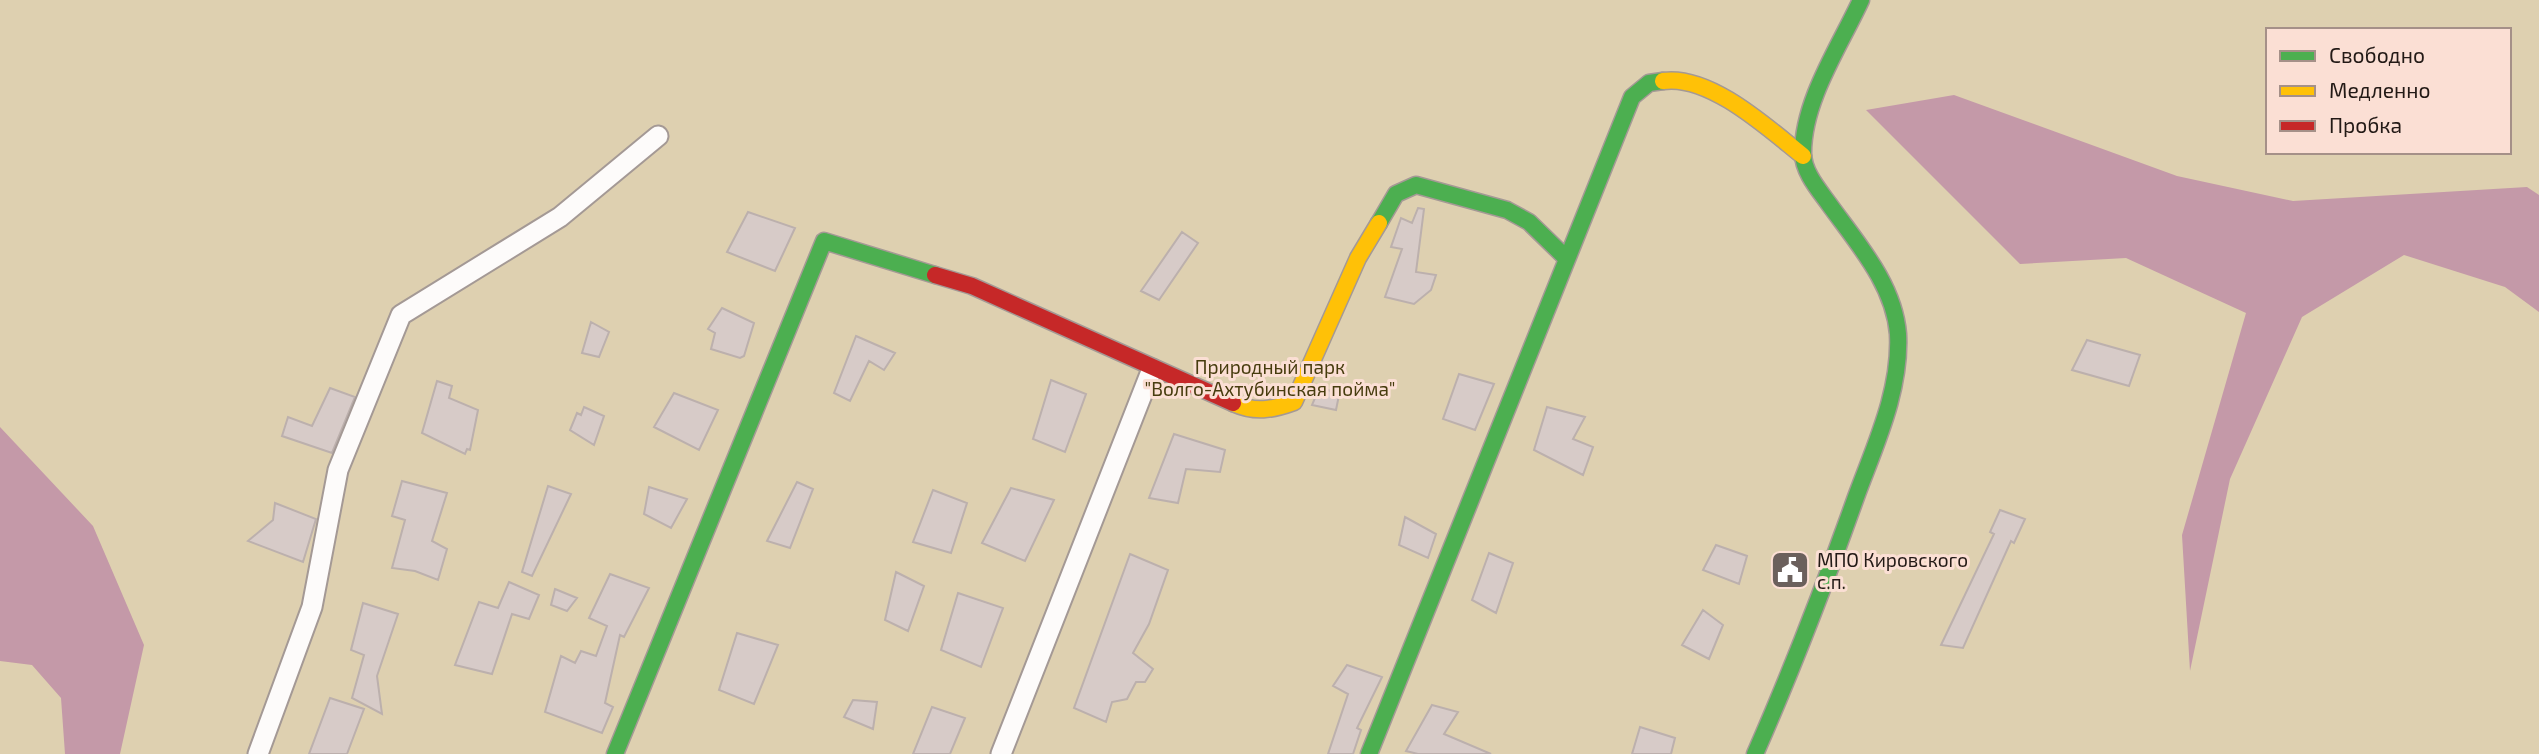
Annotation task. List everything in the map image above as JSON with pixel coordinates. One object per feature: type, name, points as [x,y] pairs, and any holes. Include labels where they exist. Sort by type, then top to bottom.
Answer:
[{"type":"street","points":[[1755,754],[1819,603],[1883,422],[1899,355],[1895,308],[1880,273],[1813,182],[1803,156],[1805,129],[1860,0]]},
{"type":"street","points":[[1369,754],[1632,97],[1647,83],[1667,81],[1714,91],[1757,119],[1803,156]]},
{"type":"street","points":[[258,754],[312,607],[338,470],[401,315],[560,218],[658,136]]},
{"type":"street","points":[[615,754],[824,241],[972,286],[1152,369],[1247,409],[1272,410],[1294,402],[1358,257],[1396,194],[1416,185],[1507,210],[1529,222],[1566,258]]},
{"type":"street","points":[[1001,754],[1152,369]]},
{"type":"green space","name":"Природный парк \"Волго-Ахтубинская пойма\"","points":[[0,0],[2539,0],[2539,754],[0,754]]},
{"type":"shaded area","points":[[1954,95],[2177,176],[2293,201],[2527,187],[2539,195],[2539,312],[2505,287],[2404,255],[2302,317],[2230,479],[2190,671],[2182,535],[2246,313],[2126,258],[2020,264],[1866,110]]},
{"type":"shaded area","points":[[0,427],[93,526],[144,645],[120,754],[65,754],[61,698],[32,665],[0,661]]},
{"type":"building","points":[[1418,208],[1424,209],[1416,272],[1436,275],[1431,290],[1414,304],[1385,297],[1402,249],[1391,247],[1401,218],[1412,223]]},
{"type":"building","points":[[748,212],[795,228],[775,271],[727,252]]},
{"type":"building","points":[[1182,232],[1198,243],[1159,300],[1141,291]]},
{"type":"building","points":[[722,308],[754,323],[744,356],[740,358],[711,349],[715,333],[708,329]]},
{"type":"building","points":[[591,322],[609,332],[599,357],[582,353]]},
{"type":"building","points":[[856,336],[895,353],[884,370],[869,361],[850,401],[834,393]]},
{"type":"building","points":[[2087,340],[2140,355],[2129,386],[2072,370]]},
{"type":"building","points":[[1459,374],[1494,384],[1475,430],[1443,419]]},
{"type":"building","points":[[1051,380],[1086,394],[1065,452],[1033,439]]},
{"type":"building","points":[[437,381],[452,386],[449,398],[478,410],[470,450],[467,449],[465,454],[422,433]]},
{"type":"building","points":[[1320,386],[1339,395],[1336,410],[1312,405]]},
{"type":"building","points":[[330,388],[355,397],[332,453],[282,436],[288,417],[312,426]]},
{"type":"building","points":[[674,393],[718,410],[699,450],[654,427]]},
{"type":"building","points":[[584,407],[604,416],[594,445],[570,430],[577,413],[581,415]]},
{"type":"building","points":[[1547,407],[1585,417],[1573,439],[1593,447],[1583,475],[1534,450]]},
{"type":"building","points":[[1174,434],[1225,450],[1220,472],[1186,469],[1178,503],[1149,498]]},
{"type":"building","points":[[402,481],[447,493],[432,541],[447,549],[438,580],[415,571],[392,568],[405,520],[392,516]]},
{"type":"building","points":[[797,482],[813,489],[790,548],[767,541]]},
{"type":"building","points":[[548,486],[571,494],[532,576],[522,572]]},
{"type":"building","points":[[649,487],[687,499],[671,528],[644,514]]},
{"type":"building","points":[[1011,488],[1054,500],[1025,561],[982,543]]},
{"type":"building","points":[[933,490],[967,503],[951,553],[913,542]]},
{"type":"building","points":[[275,503],[316,519],[303,562],[248,541],[273,520]]},
{"type":"building","points":[[2000,510],[2025,519],[2014,543],[2011,541],[1963,648],[1941,645],[1994,534],[1990,532]]},
{"type":"building","points":[[1405,517],[1436,534],[1428,558],[1399,545]]},
{"type":"building","points":[[1716,545],[1747,556],[1739,584],[1703,570]]},
{"type":"building","points":[[1489,553],[1513,563],[1496,613],[1472,600]]},
{"type":"building","points":[[1130,554],[1168,570],[1149,624],[1133,653],[1153,669],[1145,682],[1136,682],[1127,699],[1112,702],[1106,722],[1074,708]]},
{"type":"building","points":[[896,572],[924,586],[908,631],[885,620]]},
{"type":"building","points":[[610,574],[649,588],[624,637],[620,635],[605,703],[613,707],[602,733],[545,712],[561,656],[575,663],[581,651],[596,656],[607,626],[589,618]]},
{"type":"building","points":[[509,582],[539,595],[529,619],[512,614],[492,674],[455,665],[479,602],[498,608]]},
{"type":"building","points":[[555,589],[577,598],[567,611],[551,605]]},
{"type":"building","points":[[958,593],[1003,608],[981,667],[941,650]]},
{"type":"building","points":[[363,603],[398,614],[377,676],[382,714],[352,698],[364,655],[351,650]]},
{"type":"building","points":[[1703,610],[1723,625],[1709,659],[1682,645]]},
{"type":"building","points":[[737,633],[778,645],[754,704],[719,690]]},
{"type":"building","points":[[1347,665],[1382,677],[1357,728],[1361,730],[1353,754],[1328,754],[1348,694],[1333,686]]},
{"type":"building","points":[[330,698],[364,709],[347,754],[309,754]]},
{"type":"building","points":[[853,700],[877,702],[873,729],[844,717]]},
{"type":"building","points":[[1432,705],[1458,712],[1444,734],[1491,754],[1418,754],[1406,751]]},
{"type":"building","points":[[932,707],[965,718],[950,754],[913,754]]},
{"type":"building","points":[[1640,727],[1675,738],[1671,754],[1632,754]]},
{"type":"traffic: fast","points":[[1755,754],[1795,659],[1878,438],[1891,397],[1898,355],[1895,316],[1882,281],[1812,180],[1803,153],[1809,113],[1816,93],[1861,0]]},
{"type":"traffic: fast","points":[[1369,754],[1632,97],[1649,83],[1663,81]]},
{"type":"traffic: fast","points":[[1379,223],[1396,194],[1416,185],[1507,210],[1529,222],[1566,258]]},
{"type":"traffic: fast","points":[[615,754],[824,241],[935,275]]},
{"type":"traffic: slow","points":[[1663,81],[1681,81],[1719,95],[1756,119],[1803,156]]},
{"type":"traffic: slow","points":[[1233,403],[1264,409],[1294,402],[1358,258],[1379,223]]},
{"type":"traffic: jam","points":[[935,275],[972,286],[1233,403]]},
{"type":"place","name":"МПО Кировского с.п.","points":[[1790,570]]}]
